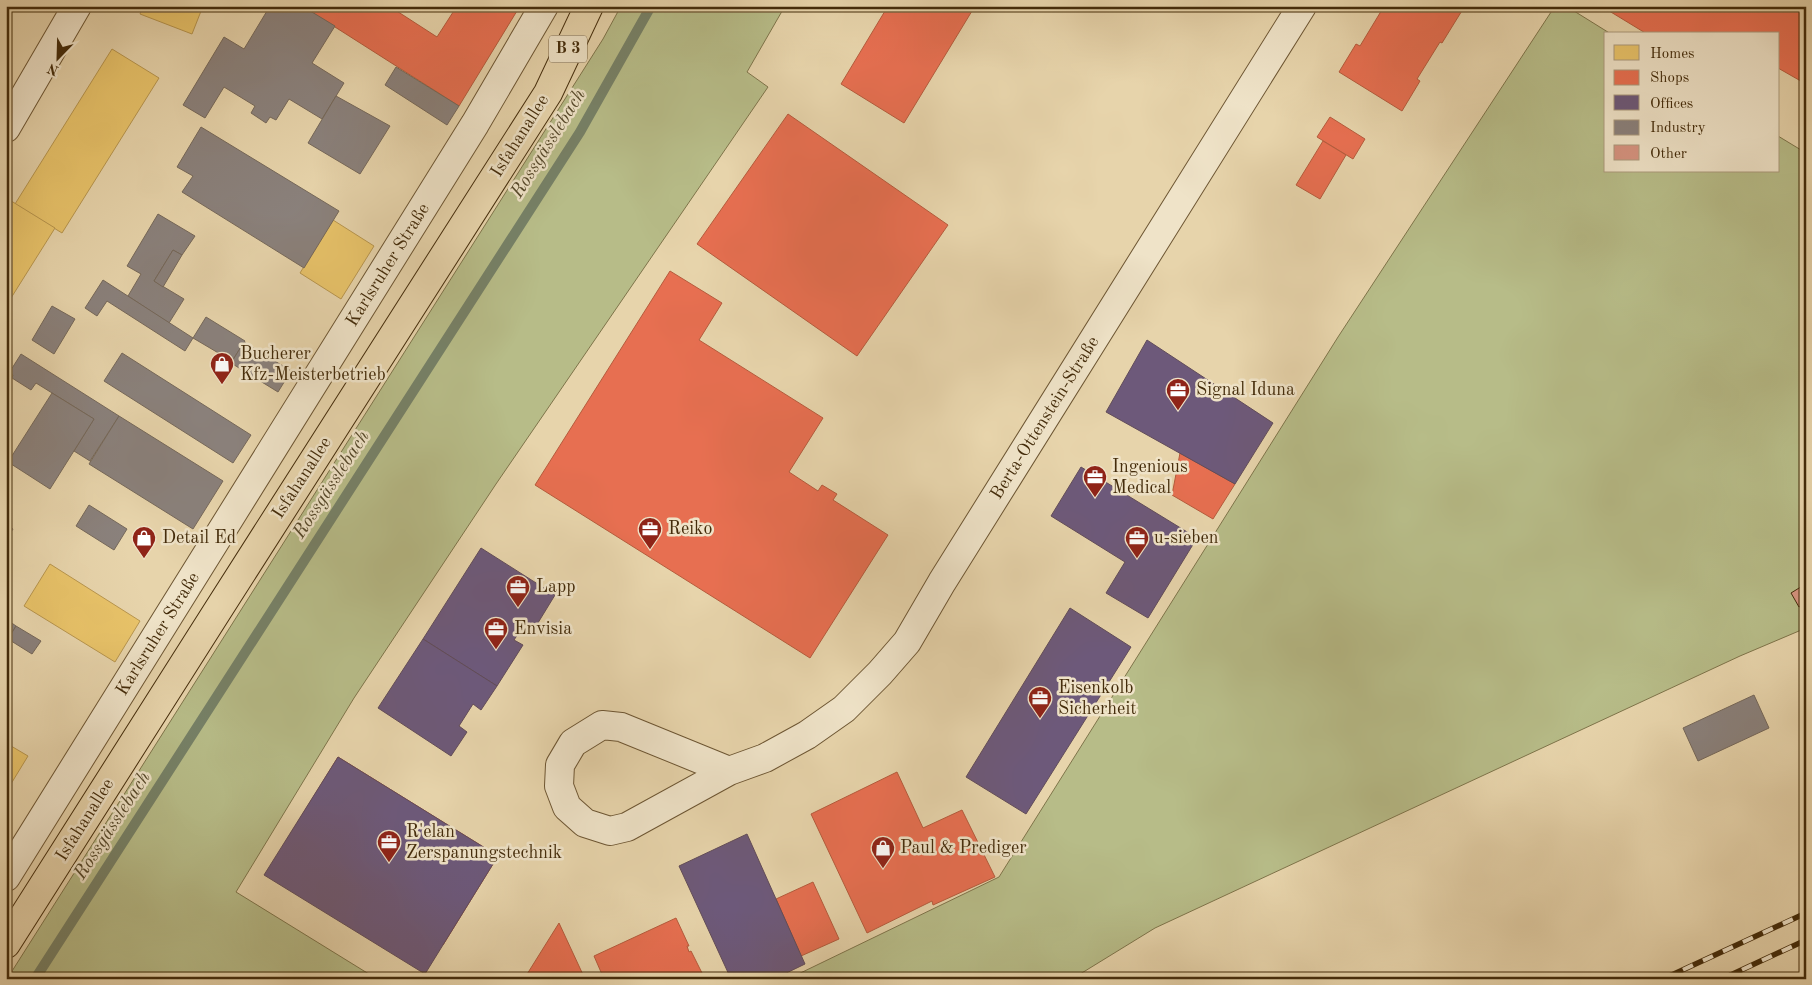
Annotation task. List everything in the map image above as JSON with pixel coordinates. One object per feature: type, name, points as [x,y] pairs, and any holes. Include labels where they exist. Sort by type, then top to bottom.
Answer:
[{"type":"highway","name":"Isfahanallee","points":[[6,944],[548,93],[589,6]]},
{"type":"street","points":[[6,127],[76,6]]},
{"type":"street","name":"Karlsruher Straße","points":[[6,877],[383,273],[475,124],[544,6]]},
{"type":"street","name":"Berta-Ottenstein-Straße","points":[[729,771],[620,727],[602,725],[573,743],[560,765],[559,786],[567,807],[585,823],[610,831],[627,827],[729,771],[764,758],[807,735],[844,709],[880,673],[907,642],[942,582],[1302,6]]},
{"type":"green space","points":[[621,6],[785,6],[747,72],[768,87],[496,484],[354,698],[236,892],[377,979],[7,979],[603,39]]},
{"type":"green space","points":[[1555,6],[1566,6],[1608,32],[1604,32],[1604,172],[1780,172],[1780,137],[1806,153],[1806,628],[1740,656],[1155,928],[1072,979],[788,979],[999,877],[1338,337]]},
{"type":"building: Homes","points":[[143,6],[203,6],[192,34],[140,14]]},
{"type":"building: Homes","points":[[112,49],[159,78],[62,233],[15,204]]},
{"type":"building: Homes","points":[[8,199],[55,228],[6,306],[6,202]]},
{"type":"building: Homes","points":[[333,220],[374,246],[341,299],[300,273]]},
{"type":"building: Homes","points":[[6,371],[13,375],[6,387]]},
{"type":"building: Homes","points":[[50,564],[140,621],[115,662],[24,606]]},
{"type":"building: Homes","points":[[6,743],[28,756],[6,792]]},
{"type":"building: Shops","points":[[302,6],[389,6],[437,37],[457,6],[520,6],[459,106]]},
{"type":"building: Shops","points":[[888,6],[975,6],[904,123],[841,84]]},
{"type":"building: Shops","points":[[1381,6],[1458,6],[1463,9],[1417,79],[1420,81],[1402,111],[1339,72],[1356,44],[1360,46],[1383,8]]},
{"type":"building: Shops","points":[[1601,6],[1806,6],[1806,84],[1780,69],[1780,32],[1644,32]]},
{"type":"building: Shops","points":[[788,114],[948,225],[857,356],[697,244]]},
{"type":"building: Shops","points":[[1330,117],[1365,139],[1353,159],[1317,137]]},
{"type":"building: Shops","points":[[1323,141],[1346,155],[1320,199],[1296,185]]},
{"type":"building: Shops","points":[[670,271],[722,303],[699,340],[823,418],[789,472],[818,491],[822,485],[837,494],[833,500],[888,535],[810,658],[535,485]]},
{"type":"building: Shops","points":[[1180,453],[1235,484],[1213,519],[1172,495]]},
{"type":"building: Shops","points":[[338,757],[498,856],[443,945],[283,846]]},
{"type":"building: Shops","points":[[897,772],[923,828],[962,810],[995,877],[933,905],[932,901],[867,933],[811,814]]},
{"type":"building: Shops","points":[[813,882],[839,939],[801,956],[776,899]]},
{"type":"building: Shops","points":[[676,918],[689,946],[687,946],[689,952],[691,951],[705,979],[604,979],[594,956]]},
{"type":"building: Shops","points":[[559,923],[585,979],[524,979]]},
{"type":"building: Offices","points":[[1147,340],[1273,423],[1235,484],[1106,412]]},
{"type":"building: Offices","points":[[1081,467],[1197,538],[1148,618],[1106,593],[1125,562],[1051,516]]},
{"type":"building: Offices","points":[[481,548],[555,595],[533,631],[524,625],[514,640],[523,645],[497,686],[423,639]]},
{"type":"building: Offices","points":[[1070,608],[1131,647],[1026,814],[966,777]]},
{"type":"building: Offices","points":[[423,639],[497,686],[481,710],[473,704],[459,726],[467,732],[451,756],[378,708]]},
{"type":"building: Offices","points":[[338,757],[498,856],[425,974],[264,875]]},
{"type":"building: Offices","points":[[747,834],[805,964],[774,979],[731,979],[679,866]]},
{"type":"building: Industry","points":[[270,6],[302,6],[335,26],[312,63],[344,83],[322,119],[289,99],[276,120],[270,117],[266,123],[251,113],[255,106],[224,87],[205,118],[183,105],[224,37],[244,49]]},
{"type":"building: Industry","points":[[396,67],[459,106],[447,125],[385,85]]},
{"type":"building: Industry","points":[[336,96],[390,126],[360,174],[308,143]]},
{"type":"building: Industry","points":[[201,127],[339,211],[304,268],[182,192],[193,176],[177,167]]},
{"type":"building: Industry","points":[[158,214],[195,236],[182,255],[173,250],[154,281],[184,299],[169,323],[128,296],[141,274],[127,266]]},
{"type":"building: Industry","points":[[173,250],[182,255],[163,287],[154,281]]},
{"type":"building: Industry","points":[[103,280],[193,338],[185,351],[107,301],[97,316],[85,308]]},
{"type":"building: Industry","points":[[52,306],[75,319],[54,354],[32,340]]},
{"type":"building: Industry","points":[[206,317],[245,341],[232,361],[193,338]]},
{"type":"building: Industry","points":[[244,342],[291,371],[278,392],[231,363]]},
{"type":"building: Industry","points":[[122,353],[251,435],[233,463],[104,381]]},
{"type":"building: Industry","points":[[21,354],[119,416],[90,461],[74,451],[94,419],[36,383],[31,390],[12,378],[13,375],[9,373]]},
{"type":"building: Industry","points":[[52,393],[94,419],[50,489],[8,462]]},
{"type":"building: Industry","points":[[119,416],[223,481],[193,529],[89,464]]},
{"type":"building: Industry","points":[[89,505],[127,529],[114,550],[76,526]]},
{"type":"building: Industry","points":[[6,524],[13,529],[6,540]]},
{"type":"building: Industry","points":[[6,619],[16,626],[8,639],[6,638]]},
{"type":"building: Industry","points":[[16,626],[41,641],[32,654],[8,639]]},
{"type":"building: Industry","points":[[1754,695],[1769,728],[1698,761],[1683,728]]},
{"type":"building: Other","points":[[1806,577],[1806,603],[1799,607],[1791,593],[1804,585],[1801,580]]},
{"type":"waterway","name":"Rossgässlebach","points":[[35,979],[580,132],[651,6]]},
{"type":"railway","points":[[1663,979],[1806,913]]},
{"type":"railway","points":[[1722,979],[1806,940]]},
{"type":"place","name":"Bucherer Kfz-Meisterbetrieb","points":[[222,385]]},
{"type":"place","name":"Signal Iduna","points":[[1178,411]]},
{"type":"place","name":"Ingenious Medical","points":[[1095,498]]},
{"type":"place","name":"Reiko","points":[[650,550]]},
{"type":"place","name":"Detail Ed","points":[[144,559]]},
{"type":"place","name":"u-sieben","points":[[1137,559]]},
{"type":"place","name":"Lapp","points":[[518,608]]},
{"type":"place","name":"Envisia","points":[[496,650]]},
{"type":"place","name":"Eisenkolb Sicherheit","points":[[1040,719]]},
{"type":"place","name":"R'elan Zerspanungstechnik","points":[[389,863]]},
{"type":"place","name":"Paul & Prediger","points":[[883,869]]}]
